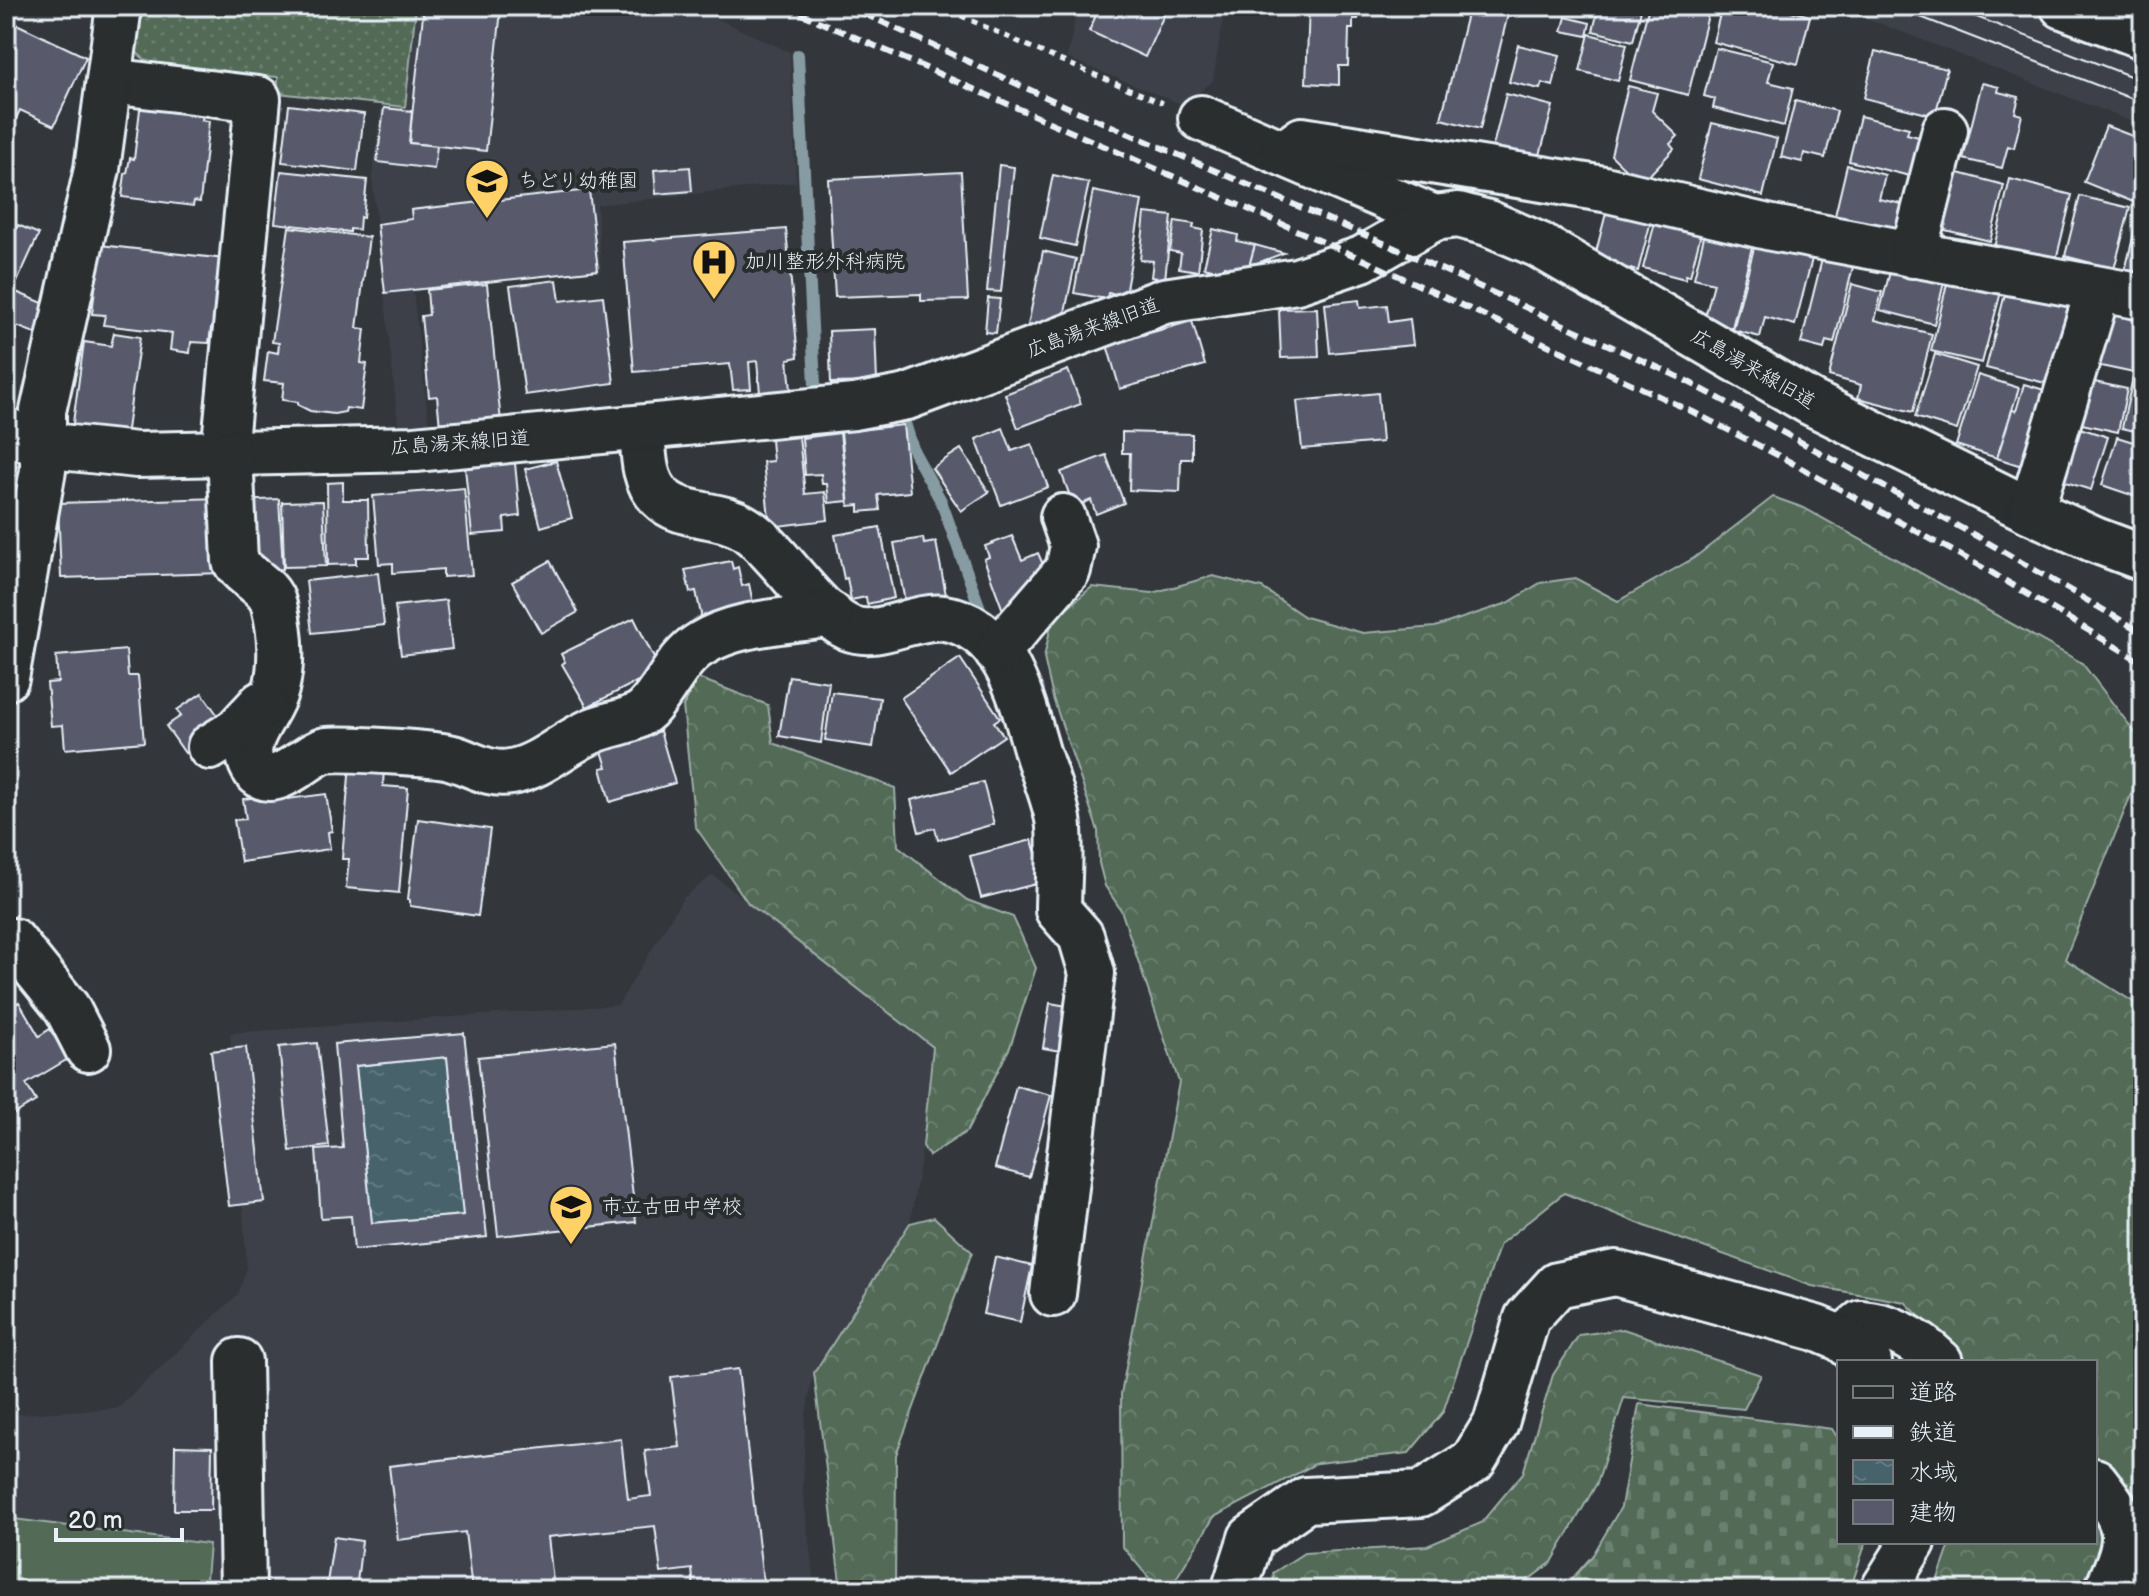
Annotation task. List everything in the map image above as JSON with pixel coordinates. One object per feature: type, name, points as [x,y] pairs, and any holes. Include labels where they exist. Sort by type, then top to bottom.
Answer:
[{"type":"street","points":[[6,678],[43,470],[24,438],[43,411],[97,169],[119,6]]},
{"type":"street","points":[[2063,6],[2143,36]]},
{"type":"street","points":[[110,81],[258,99],[227,453],[235,561],[271,596],[280,638],[278,679],[271,703],[255,731],[250,752],[253,768],[262,776],[284,775],[302,761],[329,750],[452,757],[470,767],[498,773],[511,772],[539,763],[579,737],[641,714],[686,657],[711,638],[750,624],[773,624],[830,614]]},
{"type":"street","points":[[1201,118],[1434,218]]},
{"type":"street","points":[[1913,255],[1945,130]]},
{"type":"street","points":[[1284,153],[1302,140],[1604,189],[1772,228],[2143,297]]},
{"type":"street","name":"広島湯来線旧道","points":[[24,438],[137,455],[415,449],[854,407],[907,397],[1164,301],[1297,281],[1362,259],[1434,218],[1458,215],[1488,223],[1539,245],[1810,402],[2031,511],[2143,558]]},
{"type":"street","points":[[2031,511],[2098,290]]},
{"type":"street","points":[[642,428],[645,469],[658,496],[669,505],[719,516],[750,531],[830,614],[850,628],[884,630],[920,620],[943,618],[980,634],[997,652],[1014,678],[1058,821],[1058,910],[1081,936],[1092,973],[1053,1294]]},
{"type":"street","points":[[997,652],[1068,570],[1073,546],[1063,517]]},
{"type":"street","points":[[210,747],[236,731],[261,704],[271,703]]},
{"type":"street","points":[[6,943],[13,941],[67,1008],[88,1049]]},
{"type":"street","points":[[1238,1590],[1236,1585],[1251,1538],[1306,1500],[1421,1494],[1473,1461],[1496,1423],[1527,1318],[1557,1285],[1615,1273],[1816,1328],[1855,1351],[1861,1323],[1882,1324],[1903,1334],[1937,1360]]},
{"type":"street","points":[[239,1361],[243,1590]]},
{"type":"street","points":[[2097,1484],[2123,1525],[2126,1537],[2107,1590]]},
{"type":"street","points":[[1883,1590],[1912,1544]]},
{"type":"path","points":[[939,6],[1201,118]]},
{"type":"shaded area","name":"ちどり幼稚園","points":[[416,6],[688,6],[790,52],[796,182],[597,205],[601,270],[413,291],[430,433],[399,433],[372,178],[381,104],[405,106]]},
{"type":"shaded area","points":[[1078,6],[1225,6],[1213,81],[1184,105],[1067,58]]},
{"type":"shaded area","points":[[1835,6],[2017,6],[2143,55],[2143,126]]},
{"type":"shaded area","name":"市立古田中学校","points":[[713,875],[933,1047],[923,1146],[910,1223],[854,1310],[850,1346],[813,1373],[805,1420],[803,1492],[815,1590],[6,1590],[6,1415],[118,1408],[238,1294],[247,1268],[230,1033],[618,1005],[683,898]]},
{"type":"green space","points":[[135,6],[416,6],[405,107],[278,93],[278,77],[155,68],[131,48]]},
{"type":"green space","points":[[1773,497],[1804,508],[2082,663],[2143,743],[2143,765],[2065,959],[2143,1008],[2143,1590],[1934,1590],[1950,1544],[2097,1544],[2097,1360],[1961,1360],[1905,1302],[1812,1286],[1650,1228],[1564,1193],[1500,1244],[1443,1412],[1409,1453],[1317,1463],[1214,1517],[1169,1590],[1159,1590],[1122,1546],[1121,1394],[1179,1082],[1121,910],[1105,886],[1099,863],[1098,831],[1053,698],[1044,658],[1052,620],[1092,587],[1152,593],[1213,576],[1262,588],[1305,617],[1363,633],[1435,627],[1508,603],[1540,583],[1575,578],[1618,601],[1694,558]]},
{"type":"green space","points":[[698,678],[768,705],[773,743],[895,788],[898,846],[967,900],[1013,917],[1036,968],[1010,1047],[967,1131],[929,1156],[923,1146],[933,1047],[748,903],[695,826],[683,706]]},
{"type":"green space","points":[[934,1217],[972,1252],[896,1455],[895,1590],[841,1590],[814,1373],[910,1223]]},
{"type":"green space","points":[[1623,1329],[1761,1375],[1744,1409],[1624,1398],[1597,1483],[1552,1562],[1515,1590],[1275,1590],[1273,1573],[1304,1553],[1427,1546],[1481,1523],[1523,1473],[1553,1375],[1579,1335]]},
{"type":"green space","points":[[1639,1404],[1832,1429],[1837,1437],[1837,1544],[1865,1544],[1850,1590],[1562,1590],[1593,1555],[1621,1507]]},
{"type":"green space","points":[[6,1518],[209,1544],[205,1590],[6,1590]]},
{"type":"water","points":[[447,1057],[463,1215],[372,1223],[356,1066]]},
{"type":"building","points":[[424,6],[493,6],[501,10],[486,151],[409,143]]},
{"type":"building","points":[[1100,6],[1168,6],[1145,57],[1089,31]]},
{"type":"building","points":[[1309,6],[1362,6],[1358,19],[1353,19],[1353,29],[1349,29],[1348,66],[1339,66],[1339,85],[1306,83]]},
{"type":"building","points":[[1469,6],[1510,6],[1480,129],[1441,119]]},
{"type":"building","points":[[1599,6],[1642,6],[1633,41],[1593,31]]},
{"type":"building","points":[[1649,6],[1710,7],[1688,95],[1630,80]]},
{"type":"building","points":[[1722,6],[1772,6],[1810,16],[1798,64],[1713,42]]},
{"type":"building","points":[[1566,17],[1590,23],[1587,36],[1562,31]]},
{"type":"building","points":[[6,19],[86,57],[54,126],[20,110],[11,129],[6,126]]},
{"type":"building","points":[[1589,34],[1627,44],[1618,81],[1580,71]]},
{"type":"building","points":[[1518,45],[1560,55],[1553,86],[1542,83],[1540,89],[1509,82]]},
{"type":"building","points":[[1716,48],[1773,62],[1768,82],[1793,88],[1784,126],[1713,108],[1715,99],[1704,96]]},
{"type":"building","points":[[1875,51],[1947,69],[1935,116],[1864,98]]},
{"type":"building","points":[[1982,83],[1999,87],[1998,92],[2019,97],[2015,113],[2022,115],[2014,148],[2008,146],[2002,168],[1963,159]]},
{"type":"building","points":[[1628,86],[1657,93],[1652,111],[1678,136],[1670,144],[1674,149],[1641,184],[1611,155]]},
{"type":"building","points":[[1506,94],[1553,106],[1535,174],[1489,162]]},
{"type":"building","points":[[141,101],[204,108],[202,120],[209,121],[200,202],[194,201],[193,206],[122,197],[130,158],[134,159]]},
{"type":"building","points":[[1795,101],[1837,111],[1825,158],[1804,153],[1802,162],[1781,157]]},
{"type":"building","points":[[289,105],[364,114],[357,171],[282,162]]},
{"type":"building","points":[[384,108],[412,111],[409,143],[437,146],[434,169],[377,162]]},
{"type":"building","points":[[1860,116],[1909,128],[1907,134],[1923,138],[1914,177],[1849,161]]},
{"type":"building","points":[[1712,123],[1777,139],[1763,196],[1698,179]]},
{"type":"building","points":[[2106,126],[2143,140],[2143,206],[2084,182]]},
{"type":"building","points":[[999,165],[1014,167],[1001,292],[987,291]]},
{"type":"building","points":[[1847,165],[1885,175],[1879,199],[1902,204],[1894,240],[1833,224]]},
{"type":"building","points":[[690,167],[692,191],[656,194],[654,170]]},
{"type":"building","points":[[281,171],[367,180],[359,230],[350,229],[350,232],[275,223]]},
{"type":"building","points":[[961,172],[968,300],[921,301],[921,294],[835,297],[828,179]]},
{"type":"building","points":[[1955,172],[2004,185],[1990,241],[1941,229]]},
{"type":"building","points":[[1053,175],[1089,183],[1075,246],[1040,238]]},
{"type":"building","points":[[2010,179],[2072,195],[2054,268],[1993,252]]},
{"type":"building","points":[[589,190],[598,270],[385,293],[377,224],[412,219],[411,210]]},
{"type":"building","points":[[1093,191],[1142,201],[1126,289],[1117,294],[1108,293],[1107,299],[1074,293]]},
{"type":"building","points":[[2080,196],[2130,208],[2114,269],[2065,256]]},
{"type":"building","points":[[1608,205],[1652,217],[1638,271],[1594,260]]},
{"type":"building","points":[[1658,211],[1704,222],[1690,276],[1686,275],[1685,279],[1643,268]]},
{"type":"building","points":[[1145,213],[1172,216],[1165,279],[1151,277],[1153,261],[1140,260]]},
{"type":"building","points":[[2138,217],[2143,218],[2143,284],[2123,279]]},
{"type":"building","points":[[1175,221],[1194,224],[1193,228],[1203,230],[1198,271],[1179,268],[1181,253],[1170,251]]},
{"type":"building","points":[[1707,224],[1755,235],[1732,328],[1704,321],[1714,283],[1694,278]]},
{"type":"building","points":[[18,225],[39,234],[17,282],[6,278],[6,239],[11,242]]},
{"type":"building","points":[[289,227],[369,237],[357,328],[365,329],[361,363],[367,364],[361,410],[346,408],[345,412],[334,414],[310,411],[298,402],[282,400],[284,383],[264,381],[268,351],[278,353],[279,343],[272,342]]},
{"type":"building","points":[[786,229],[798,357],[788,359],[791,390],[760,393],[757,361],[749,362],[751,389],[733,390],[730,364],[634,372],[623,242]]},
{"type":"building","points":[[1213,229],[1238,235],[1237,241],[1255,245],[1249,266],[1238,269],[1225,266],[1224,272],[1204,267]]},
{"type":"building","points":[[1757,236],[1814,251],[1795,325],[1765,317],[1760,337],[1733,330]]},
{"type":"building","points":[[100,245],[225,259],[217,328],[211,328],[209,343],[191,342],[190,353],[170,350],[172,333],[103,325],[105,315],[92,314]]},
{"type":"building","points":[[1255,245],[1284,253],[1249,266]]},
{"type":"building","points":[[1043,251],[1076,259],[1064,317],[1027,330]]},
{"type":"building","points":[[1823,255],[1854,263],[1834,343],[1826,341],[1824,349],[1801,343]]},
{"type":"building","points":[[1892,264],[1945,278],[1934,324],[1880,310]]},
{"type":"building","points":[[1948,279],[2001,292],[1982,363],[1931,351]]},
{"type":"building","points":[[557,280],[560,301],[603,296],[614,383],[525,395],[510,286]]},
{"type":"building","points":[[487,284],[501,422],[440,427],[437,396],[429,397],[421,316],[429,315],[427,290]]},
{"type":"building","points":[[1852,284],[1882,292],[1875,320],[1932,334],[1913,412],[1858,398],[1861,385],[1829,376]]},
{"type":"building","points":[[2006,290],[2080,309],[2061,387],[1986,368]]},
{"type":"building","points":[[16,292],[48,305],[37,334],[6,322]]},
{"type":"building","points":[[988,298],[1000,299],[996,333],[985,332]]},
{"type":"building","points":[[1359,300],[1360,308],[1387,305],[1389,322],[1410,319],[1413,345],[1330,353],[1325,304]]},
{"type":"building","points":[[1317,308],[1319,357],[1281,358],[1279,309]]},
{"type":"building","points":[[2102,308],[2143,317],[2143,364],[2136,363],[2134,373],[2091,364]]},
{"type":"building","points":[[1192,321],[1205,365],[1120,389],[1107,345]]},
{"type":"building","points":[[875,329],[877,382],[831,383],[829,331]]},
{"type":"building","points":[[114,333],[140,337],[126,437],[72,430],[84,342],[111,346]]},
{"type":"building","points":[[1935,354],[1977,367],[1957,430],[1915,417]]},
{"type":"building","points":[[2136,363],[2143,364],[2143,433],[2122,428]]},
{"type":"building","points":[[1068,370],[1081,404],[1018,428],[1005,394]]},
{"type":"building","points":[[1978,375],[2019,388],[1997,458],[1956,445]]},
{"type":"building","points":[[2081,379],[2127,389],[2118,432],[2073,422]]},
{"type":"building","points":[[2024,384],[2058,394],[2034,470],[1997,458]]},
{"type":"building","points":[[1378,393],[1382,442],[1302,449],[1297,401]]},
{"type":"building","points":[[2067,424],[2108,437],[2091,490],[2050,477]]},
{"type":"building","points":[[903,425],[910,492],[878,495],[880,510],[859,512],[859,505],[849,506],[841,432]]},
{"type":"building","points":[[1003,428],[1012,451],[1032,444],[1048,487],[1001,505],[976,439]]},
{"type":"building","points":[[1122,432],[1192,434],[1192,459],[1181,459],[1180,492],[1129,490],[1130,453],[1122,453]]},
{"type":"building","points":[[840,433],[848,501],[829,503],[827,484],[822,484],[821,474],[805,475],[802,438]]},
{"type":"building","points":[[799,437],[805,494],[825,492],[828,520],[770,527],[763,462],[773,461],[771,440]]},
{"type":"building","points":[[2117,437],[2143,445],[2143,477],[2137,497],[2102,485]]},
{"type":"building","points":[[961,449],[989,492],[961,511],[932,468]]},
{"type":"building","points":[[1106,455],[1124,503],[1096,514],[1091,500],[1074,507],[1061,472]]},
{"type":"building","points":[[556,461],[572,518],[541,527],[525,469]]},
{"type":"building","points":[[6,463],[24,468],[10,516],[6,514]]},
{"type":"building","points":[[515,463],[520,516],[504,518],[505,532],[472,535],[465,468]]},
{"type":"building","points":[[343,482],[343,500],[368,500],[369,557],[356,557],[356,564],[328,565],[327,483]]},
{"type":"building","points":[[464,488],[472,575],[443,577],[443,569],[393,573],[393,563],[379,564],[373,496]]},
{"type":"building","points":[[2143,491],[2143,525],[2133,522]]},
{"type":"building","points":[[220,498],[223,573],[61,578],[58,503]]},
{"type":"building","points":[[279,499],[283,569],[249,571],[241,501]]},
{"type":"building","points":[[323,501],[326,566],[284,567],[282,502]]},
{"type":"building","points":[[880,527],[894,598],[867,604],[866,597],[851,600],[835,535]]},
{"type":"building","points":[[1012,536],[1022,560],[1038,553],[1048,576],[1004,613],[984,559],[989,557],[985,546]]},
{"type":"building","points":[[923,538],[924,544],[936,542],[946,595],[905,602],[894,543]]},
{"type":"building","points":[[550,561],[578,612],[541,633],[512,582]]},
{"type":"building","points":[[731,561],[733,569],[738,567],[742,586],[749,584],[755,613],[703,624],[696,591],[690,592],[685,570]]},
{"type":"building","points":[[378,573],[384,625],[312,633],[306,581]]},
{"type":"building","points":[[446,600],[452,649],[401,655],[395,606]]},
{"type":"building","points":[[634,618],[660,670],[587,707],[562,664],[565,662],[561,654]]},
{"type":"building","points":[[126,650],[128,676],[138,676],[144,742],[65,749],[63,725],[51,726],[47,683],[58,682],[56,656]]},
{"type":"building","points":[[960,658],[1000,718],[994,722],[1004,736],[951,772],[901,698]]},
{"type":"building","points":[[789,676],[829,682],[821,743],[779,736]]},
{"type":"building","points":[[832,692],[880,698],[873,747],[825,740]]},
{"type":"building","points":[[202,693],[219,717],[210,735],[185,753],[166,726],[181,716],[177,710]]},
{"type":"building","points":[[660,731],[675,783],[610,802],[601,768],[607,767],[601,748]]},
{"type":"building","points":[[350,764],[384,767],[383,786],[408,788],[399,893],[346,888],[349,859],[342,859]]},
{"type":"building","points":[[983,782],[994,824],[938,840],[935,828],[919,832],[911,800]]},
{"type":"building","points":[[287,793],[288,799],[326,794],[332,831],[328,832],[330,849],[241,862],[234,820],[246,819],[243,799]]},
{"type":"building","points":[[418,819],[490,829],[478,916],[410,906],[408,899]]},
{"type":"building","points":[[1032,840],[1044,882],[981,898],[970,856]]},
{"type":"building","points":[[19,1002],[39,1036],[50,1029],[68,1059],[26,1084],[36,1101],[6,1119],[6,1010]]},
{"type":"building","points":[[1050,1003],[1079,1008],[1072,1053],[1043,1048]]},
{"type":"building","points":[[464,1033],[487,1237],[354,1250],[351,1216],[321,1218],[316,1150],[343,1148],[334,1044]],"holes":[[[447,1057],[463,1215],[372,1223],[356,1066]]]},
{"type":"building","points":[[317,1043],[329,1146],[290,1151],[279,1047]]},
{"type":"building","points":[[615,1043],[636,1222],[498,1236],[478,1057]]},
{"type":"building","points":[[246,1047],[264,1202],[229,1206],[211,1051]]},
{"type":"building","points":[[1016,1086],[1051,1095],[1029,1177],[995,1168]]},
{"type":"building","points":[[995,1257],[1032,1266],[1020,1322],[983,1314]]},
{"type":"building","points":[[738,1369],[764,1590],[694,1590],[692,1569],[661,1573],[655,1526],[548,1537],[554,1590],[472,1590],[465,1532],[398,1540],[389,1466],[621,1439],[628,1499],[651,1496],[645,1451],[680,1447],[671,1377]]},
{"type":"building","points":[[175,1446],[212,1447],[211,1510],[174,1510]]},
{"type":"building","points":[[334,1537],[362,1541],[356,1590],[326,1589]]},
{"type":"waterway","points":[[798,55],[815,384]]},
{"type":"waterway","points":[[904,420],[914,452],[941,501],[981,611]]},
{"type":"tram line","points":[[1892,6],[2143,103]]},
{"type":"tram line","points":[[1948,6],[2143,81]]},
{"type":"railway","points":[[784,6],[1362,259],[1693,412],[1989,571],[2143,663]]},
{"type":"railway","points":[[847,6],[1072,109],[1388,245],[1681,378],[1980,538],[2143,633]]},
{"type":"place","name":"ちどり幼稚園","points":[[487,220]]},
{"type":"place","name":"加川整形外科病院","points":[[714,301]]},
{"type":"place","name":"市立古田中学校","points":[[571,1246]]}]
